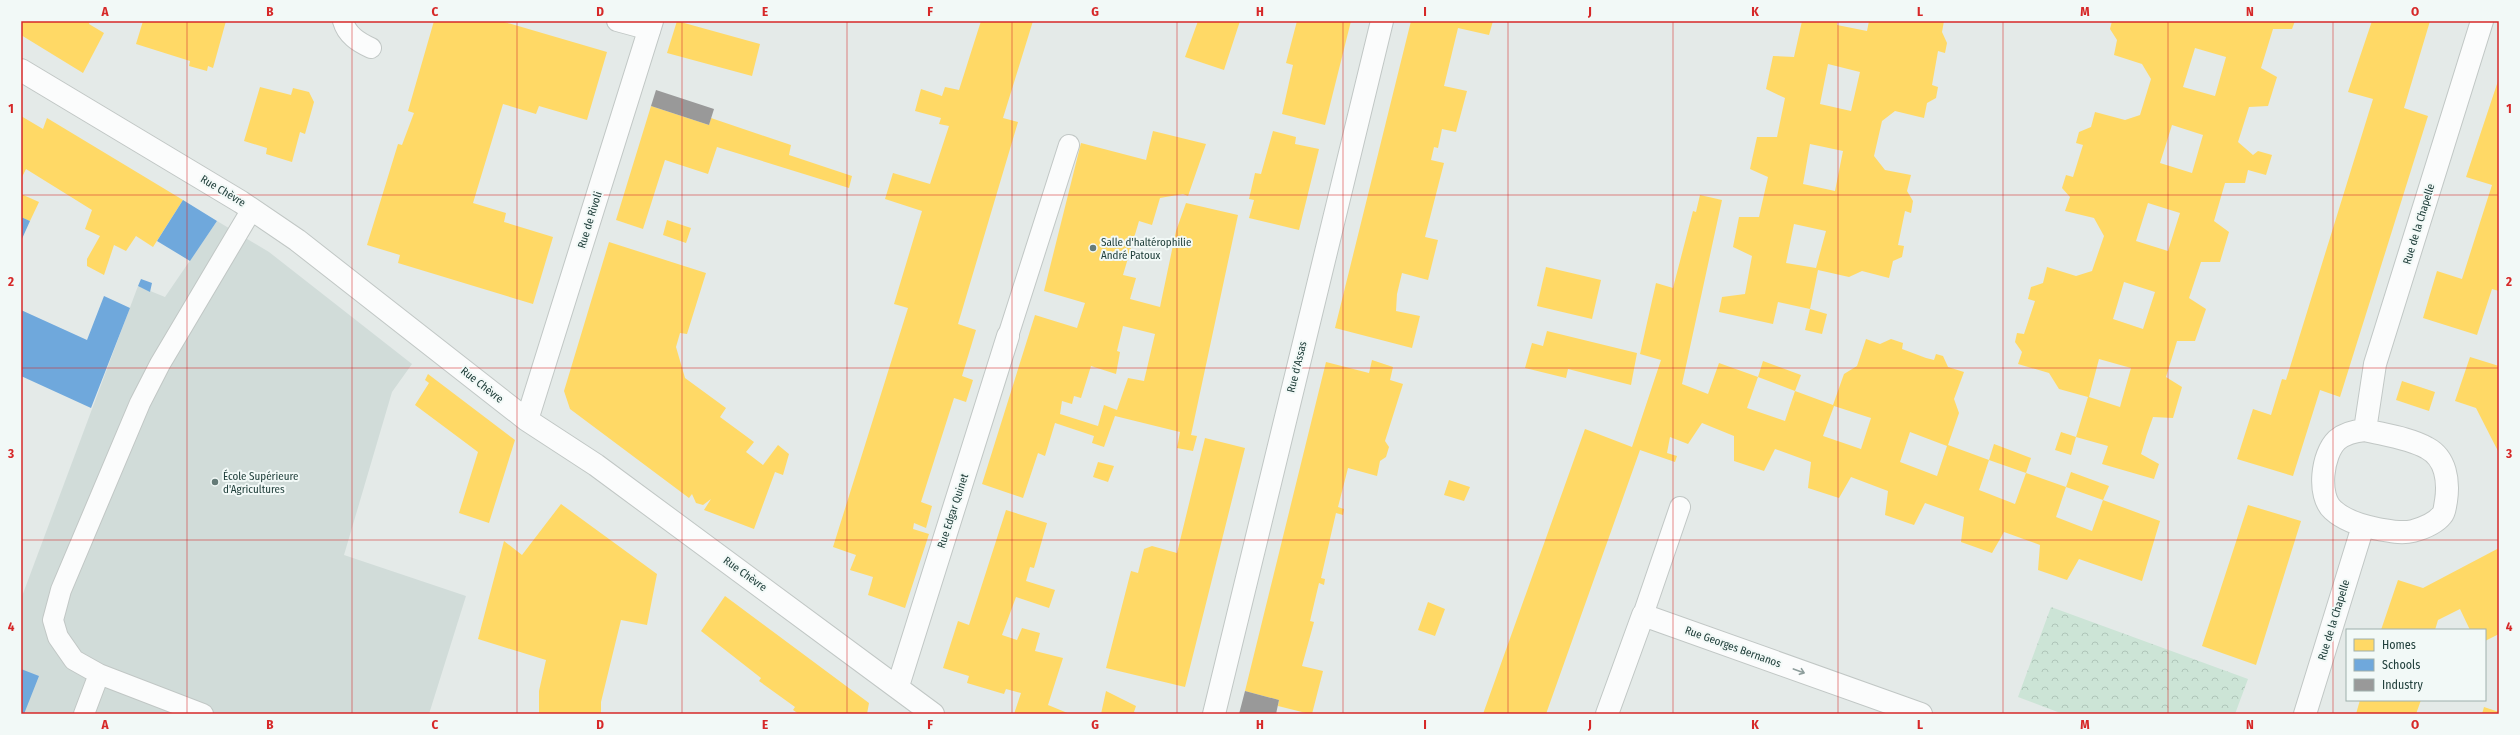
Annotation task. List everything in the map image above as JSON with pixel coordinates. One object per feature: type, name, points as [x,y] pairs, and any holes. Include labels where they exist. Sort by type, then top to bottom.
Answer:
[{"type":"street","name":"Rue d'Assas","points":[[1214,714],[1382,21]]},
{"type":"street","name":"Rue de la Chapelle","points":[[2365,430],[2375,364],[2482,21]]},
{"type":"street","name":"Rue de Rivoli","points":[[527,420],[651,25]]},
{"type":"street","name":"Rue Chèvre","points":[[21,70],[252,209],[297,240],[527,420],[596,465],[898,686],[933,714]]},
{"type":"street","name":"Rue Edgar Quinet","points":[[898,686],[1008,336]]},
{"type":"street","points":[[2365,430],[2427,448],[2442,461],[2447,478],[2443,514],[2435,522],[2404,534],[2363,526],[2332,510],[2324,497],[2322,487],[2329,457],[2336,441],[2345,435],[2365,430]]},
{"type":"street","name":"Rue de la Chapelle","points":[[2305,714],[2363,526]]},
{"type":"street","points":[[1607,714],[1644,615]]},
{"type":"street","name":"Rue Georges Bernanos","points":[[1644,615],[1921,714]]},
{"type":"lane","points":[[342,21],[351,35],[360,43],[371,48]]},
{"type":"lane","points":[[617,21],[651,25]]},
{"type":"lane","points":[[1008,336],[1070,145]]},
{"type":"lane","points":[[203,714],[99,674],[74,660],[58,637],[53,620],[61,590],[140,403],[160,364],[252,209]]},
{"type":"lane","points":[[1644,615],[1680,507]]},
{"type":"lane","points":[[84,714],[99,674]]},
{"type":"shaded area","name":"École Supérieure d'Agricultures","points":[[217,221],[269,252],[412,364],[392,392],[344,555],[466,596],[429,714],[21,714],[21,599],[138,286],[165,297]]},
{"type":"green space","points":[[2051,607],[2248,679],[2235,714],[2063,714],[2018,697]]},
{"type":"building: Homes","points":[[21,21],[90,21],[89,24],[104,33],[83,73],[21,35]]},
{"type":"building: Homes","points":[[143,21],[226,21],[213,68],[208,66],[207,71],[189,66],[190,61],[136,44]]},
{"type":"building: Homes","points":[[434,21],[501,21],[607,52],[587,120],[539,106],[536,114],[503,104],[473,203],[506,213],[504,222],[553,237],[533,304],[398,263],[400,255],[367,245],[398,144],[402,145],[414,113],[408,111]]},
{"type":"building: Homes","points":[[677,21],[760,44],[752,76],[667,53]]},
{"type":"building: Homes","points":[[981,21],[1033,21],[1003,118],[1018,122],[958,324],[976,330],[962,376],[973,380],[966,402],[954,398],[921,502],[932,506],[926,528],[914,523],[913,529],[929,534],[905,608],[868,595],[873,577],[850,570],[856,555],[833,547],[908,308],[894,304],[922,211],[885,199],[893,173],[930,184],[949,126],[939,124],[941,118],[915,111],[921,89],[942,96],[945,87],[959,90]]},
{"type":"building: Homes","points":[[1198,21],[1240,21],[1224,70],[1185,57]]},
{"type":"building: Homes","points":[[1297,21],[1351,21],[1325,125],[1282,114],[1293,65],[1286,63]]},
{"type":"building: Homes","points":[[1411,21],[1493,21],[1489,35],[1458,28],[1444,86],[1467,91],[1456,132],[1442,129],[1438,148],[1434,147],[1431,160],[1444,163],[1425,237],[1438,240],[1428,280],[1402,273],[1397,294],[1396,311],[1420,316],[1412,348],[1335,328]]},
{"type":"building: Homes","points":[[1802,21],[1837,21],[1837,25],[1867,31],[1869,21],[1944,21],[1942,32],[1947,43],[1945,53],[1938,51],[1932,85],[1938,87],[1936,98],[1927,103],[1924,118],[1895,111],[1882,121],[1874,156],[1885,170],[1911,175],[1907,191],[1913,201],[1911,213],[1905,211],[1898,245],[1904,246],[1902,257],[1893,261],[1889,278],[1862,271],[1849,277],[1818,270],[1810,309],[1778,302],[1773,324],[1719,312],[1722,297],[1745,294],[1752,256],[1733,247],[1739,217],[1759,217],[1768,177],[1750,169],[1757,137],[1777,137],[1785,98],[1766,89],[1773,56],[1794,57]],"holes":[[[1828,64],[1860,72],[1851,111],[1820,104]],[[1810,144],[1843,151],[1835,191],[1803,184]],[[1794,224],[1826,231],[1816,268],[1786,263]]]},
{"type":"building: Homes","points":[[2112,21],[2295,21],[2292,29],[2273,29],[2261,68],[2277,77],[2268,106],[2249,107],[2238,142],[2253,155],[2258,151],[2272,155],[2266,175],[2248,170],[2245,183],[2225,183],[2214,221],[2229,232],[2220,262],[2201,262],[2189,298],[2206,309],[2195,341],[2177,341],[2166,377],[2182,387],[2173,418],[2153,417],[2147,434],[2141,454],[2159,464],[2154,479],[2102,464],[2108,446],[2076,437],[2088,397],[2059,389],[2049,373],[2018,364],[2022,352],[2015,342],[2017,333],[2024,334],[2035,301],[2028,299],[2031,287],[2043,283],[2047,267],[2076,276],[2092,271],[2104,236],[2094,218],[2065,211],[2070,197],[2062,188],[2066,175],[2073,177],[2083,145],[2076,143],[2079,132],[2091,127],[2095,112],[2125,120],[2140,115],[2151,79],[2142,64],[2114,55],[2117,40],[2110,29]],"holes":[[[2195,48],[2226,57],[2215,96],[2183,87]],[[2172,125],[2203,135],[2192,173],[2160,163]],[[2148,203],[2180,213],[2168,251],[2136,241]],[[2124,282],[2155,292],[2143,329],[2113,319]],[[2099,359],[2131,368],[2120,407],[2089,397]]]},
{"type":"building: Homes","points":[[2372,21],[2430,21],[2404,108],[2428,116],[2340,397],[2320,390],[2293,476],[2237,459],[2253,409],[2271,415],[2282,379],[2286,380],[2373,99],[2348,92]]},
{"type":"building: Homes","points":[[2499,78],[2499,291],[2492,289],[2477,335],[2423,318],[2437,271],[2462,279],[2492,185],[2466,177]]},
{"type":"building: Homes","points":[[260,87],[291,95],[293,88],[309,92],[314,102],[305,134],[300,132],[292,162],[266,154],[267,148],[244,141]]},
{"type":"building: Homes","points":[[651,106],[709,125],[711,118],[791,145],[789,155],[852,176],[849,188],[717,147],[708,174],[665,160],[643,229],[616,220]]},
{"type":"building: Homes","points":[[21,116],[43,129],[47,118],[183,200],[153,247],[136,236],[126,251],[114,245],[104,275],[87,266],[87,259],[100,236],[85,229],[92,210],[26,169],[21,179]]},
{"type":"building: Homes","points":[[1153,131],[1206,144],[1188,196],[1183,194],[1160,198],[1152,225],[1139,221],[1123,275],[1136,278],[1130,299],[1160,307],[1176,231],[1186,203],[1238,215],[1191,435],[1197,436],[1193,451],[1177,448],[1180,432],[1115,416],[1104,447],[1092,443],[1094,436],[1055,423],[1045,456],[1038,453],[1023,498],[982,484],[1035,315],[1077,328],[1085,303],[1044,291],[1081,143],[1146,160]],"holes":[[[1123,326],[1155,334],[1144,381],[1128,378],[1117,410],[1104,405],[1098,426],[1060,414],[1062,401],[1072,404],[1074,396],[1081,398],[1091,366],[1116,374],[1120,352],[1117,351]]]},
{"type":"building: Homes","points":[[1273,131],[1296,137],[1295,144],[1319,149],[1299,230],[1249,218],[1254,200],[1249,199],[1255,173],[1261,174]]},
{"type":"building: Homes","points":[[21,194],[39,202],[30,221],[21,217]]},
{"type":"building: Homes","points":[[1700,195],[1722,200],[1682,384],[1708,394],[1719,363],[1758,377],[1747,408],[1785,421],[1795,391],[1833,405],[1844,374],[1857,366],[1866,339],[1880,344],[1891,339],[1903,343],[1902,349],[1934,360],[1936,354],[1943,356],[1948,367],[1964,372],[1954,399],[1959,413],[1948,445],[1989,460],[1979,490],[2015,504],[2026,473],[2066,487],[2056,517],[2092,531],[2103,500],[2160,521],[2142,581],[2079,559],[2067,580],[2038,570],[2040,545],[2004,532],[1992,553],[1961,542],[1964,517],[1925,503],[1914,525],[1885,515],[1888,491],[1851,477],[1839,498],[1808,488],[1811,462],[1775,449],[1764,471],[1734,461],[1734,436],[1702,423],[1688,444],[1670,437],[1667,453],[1677,456],[1675,462],[1640,450],[1546,714],[1483,714],[1585,429],[1632,447],[1661,360],[1640,354],[1656,283],[1673,288],[1693,211],[1696,212]],"holes":[[[1834,406],[1871,418],[1861,449],[1823,436]],[[1910,432],[1947,446],[1937,476],[1900,462]]]},
{"type":"building: Homes","points":[[667,220],[691,228],[686,243],[663,235]]},
{"type":"building: Homes","points":[[609,242],[706,273],[687,334],[680,333],[676,347],[685,378],[726,408],[720,417],[754,442],[746,452],[763,465],[778,445],[789,454],[783,475],[775,472],[754,529],[704,510],[711,499],[703,505],[696,503],[692,494],[689,498],[570,409],[564,391]]},
{"type":"building: Homes","points":[[1546,267],[1601,280],[1592,319],[1537,306]]},
{"type":"building: Homes","points":[[1810,309],[1827,314],[1822,334],[1805,330]]},
{"type":"building: Homes","points":[[1547,331],[1637,353],[1631,385],[1568,369],[1566,378],[1525,368],[1532,343],[1543,346]]},
{"type":"building: Homes","points":[[2470,357],[2499,366],[2499,453],[2476,408],[2455,401]]},
{"type":"building: Homes","points":[[1372,360],[1393,367],[1390,380],[1403,384],[1385,441],[1389,447],[1386,457],[1380,461],[1377,476],[1348,468],[1338,507],[1344,509],[1343,515],[1336,513],[1321,578],[1325,579],[1324,585],[1319,583],[1310,621],[1314,622],[1302,666],[1323,671],[1312,714],[1310,714],[1278,706],[1279,700],[1245,691],[1326,362],[1369,373]]},
{"type":"building: Homes","points":[[1763,361],[1801,375],[1795,391],[1758,377]]},
{"type":"building: Homes","points":[[428,374],[515,440],[489,523],[459,513],[478,452],[415,405],[429,383],[425,380]]},
{"type":"building: Homes","points":[[2402,381],[2435,392],[2429,411],[2396,400]]},
{"type":"building: Homes","points":[[2061,432],[2076,437],[2071,455],[2055,450]]},
{"type":"building: Homes","points":[[1205,438],[1245,448],[1185,687],[1106,668],[1131,571],[1138,573],[1144,549],[1152,546],[1177,553]]},
{"type":"building: Homes","points":[[1994,444],[2031,458],[2026,473],[1989,460]]},
{"type":"building: Homes","points":[[1098,462],[1114,466],[1108,482],[1093,477]]},
{"type":"building: Homes","points":[[2071,472],[2109,486],[2103,500],[2066,487]]},
{"type":"building: Homes","points":[[1449,480],[1470,487],[1464,501],[1444,495]]},
{"type":"building: Homes","points":[[561,504],[657,574],[647,625],[621,620],[601,702],[601,714],[539,714],[539,691],[546,660],[478,639],[504,541],[522,555]]},
{"type":"building: Homes","points":[[2248,505],[2301,521],[2256,665],[2202,646]]},
{"type":"building: Homes","points":[[1006,510],[1047,523],[1034,568],[1030,567],[1026,581],[1055,590],[1049,608],[1016,597],[1002,635],[1017,640],[1022,628],[1040,633],[1035,651],[1063,658],[1048,705],[1070,714],[1014,714],[1021,693],[1006,689],[1004,694],[967,683],[969,676],[943,668],[958,621],[969,625]]},
{"type":"building: Homes","points":[[2499,548],[2499,634],[2486,640],[2486,629],[2470,629],[2460,609],[2438,620],[2435,629],[2381,629],[2398,580],[2423,588]]},
{"type":"building: Homes","points":[[725,596],[869,703],[867,714],[799,714],[793,710],[795,707],[759,681],[761,678],[701,631]]},
{"type":"building: Homes","points":[[1428,602],[1445,609],[1435,636],[1418,630]]},
{"type":"building: Homes","points":[[1106,691],[1136,706],[1134,712],[1138,714],[1101,714]]},
{"type":"building: Homes","points":[[2360,701],[2421,701],[2416,714],[2356,714]]},
{"type":"building: Homes","points":[[2484,707],[2499,712],[2499,714],[2482,714]]},
{"type":"building: Schools","points":[[183,200],[217,221],[190,261],[157,241]]},
{"type":"building: Schools","points":[[21,217],[30,221],[21,241]]},
{"type":"building: Schools","points":[[141,279],[152,283],[150,292],[138,286]]},
{"type":"building: Schools","points":[[104,296],[130,308],[91,408],[21,376],[21,310],[87,340]]},
{"type":"building: Schools","points":[[21,669],[39,676],[24,714],[21,714]]},
{"type":"building: Industry","points":[[656,90],[714,109],[709,125],[651,106]]},
{"type":"building: Industry","points":[[1245,691],[1279,700],[1276,714],[1239,714]]},
{"type":"place","name":"Salle d'haltérophilie André Patoux","points":[[1093,248]]},
{"type":"place","name":"École Supérieure d'Agricultures","points":[[215,482]]}]
